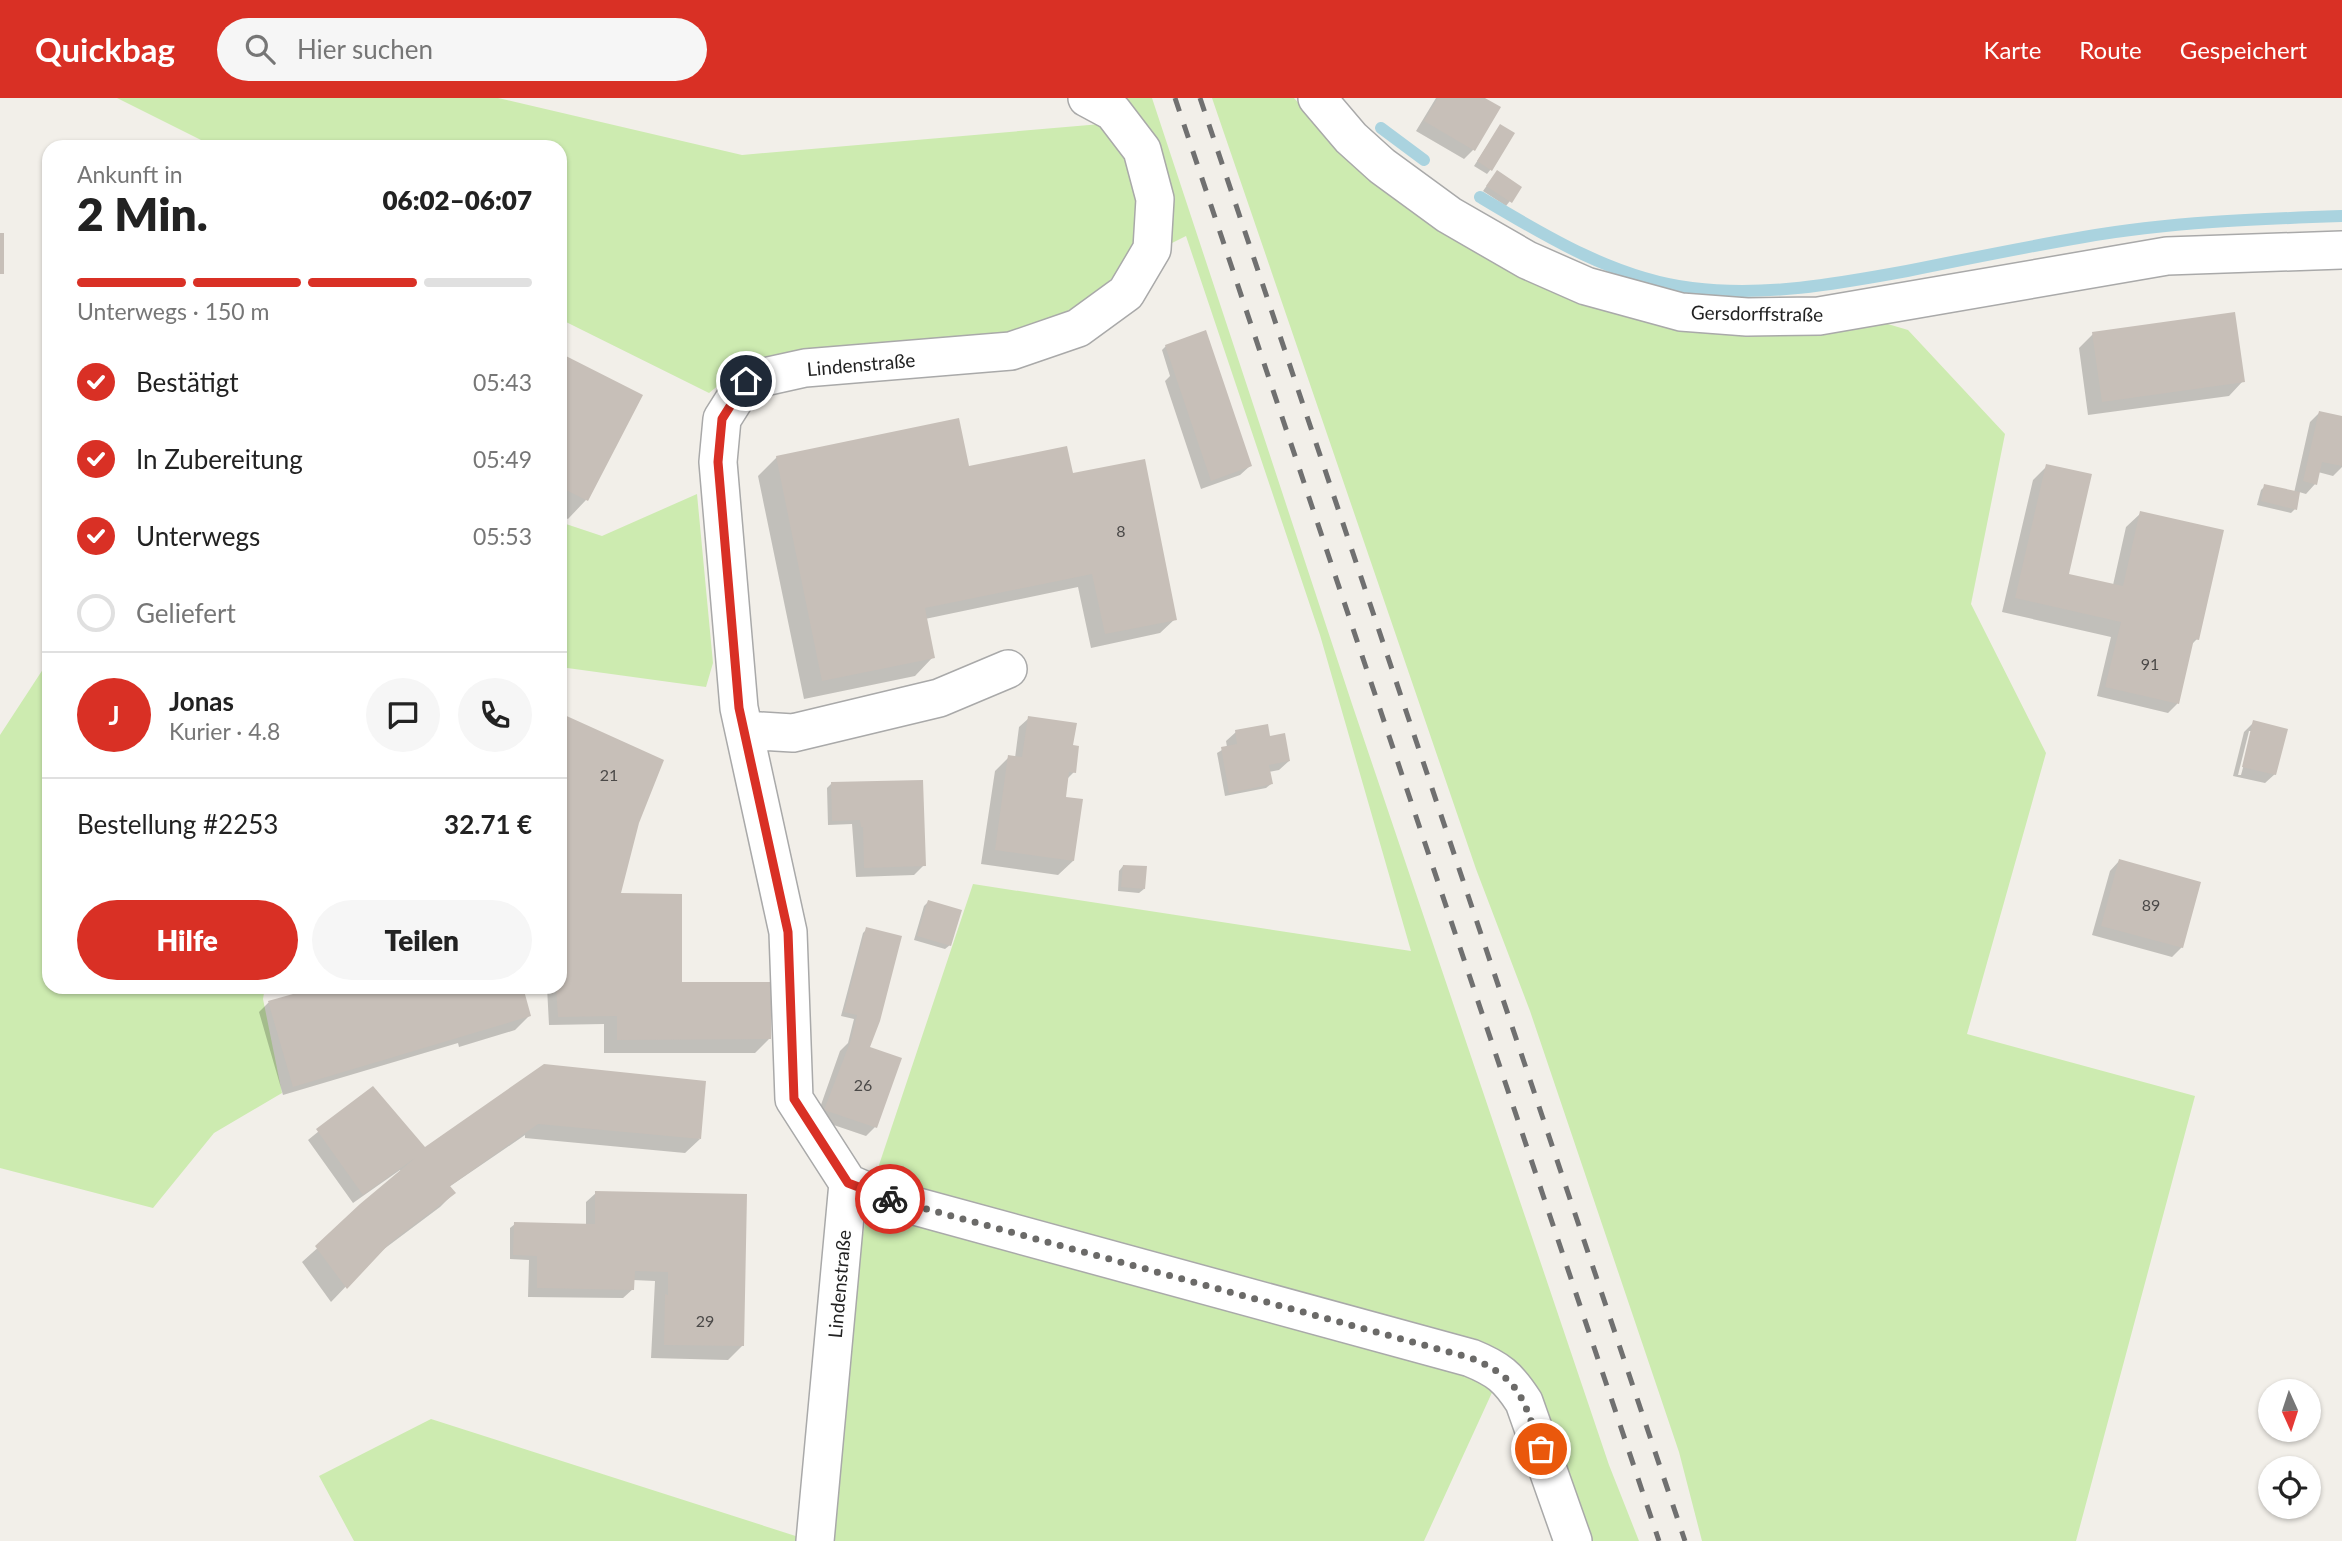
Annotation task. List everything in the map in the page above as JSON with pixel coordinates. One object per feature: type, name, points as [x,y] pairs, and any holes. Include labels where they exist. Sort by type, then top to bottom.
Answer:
[{"type":"street","name":"Lindenstraße","points":[[815,1541],[848,1183],[794,1099],[788,932],[739,708],[718,462],[722,419],[746,381],[805,368],[1011,351],[1078,328],[1126,293],[1152,249],[1155,199],[1142,149],[1112,112],[1087,98]]},
{"type":"street","name":"Gersdorffstraße","points":[[1317,98],[1351,138],[1371,156],[1449,215],[1527,260],[1586,286],[1681,312],[1747,317],[1819,316],[2167,256],[2342,250]]},
{"type":"street","points":[[744,730],[793,733],[939,698],[1008,669]]},
{"type":"street","points":[[848,1183],[878,1196],[1471,1358],[1495,1368],[1511,1382],[1524,1402],[1573,1541]]},
{"type":"green space","points":[[117,98],[498,98],[742,155],[1101,124],[1121,149],[1137,199],[1138,242],[1121,270],[1091,297],[1042,326],[1001,339],[745,364],[709,393],[567,322],[567,140],[201,140]]},
{"type":"green space","points":[[1122,98],[1152,98],[1352,704],[1609,1465],[1639,1541],[1588,1541],[1533,1393],[874,1180],[973,884],[1411,951],[1320,635],[1186,236],[1170,244]]},
{"type":"green space","points":[[1212,98],[1294,98],[1338,146],[1567,293],[1629,317],[1684,329],[1881,322],[1908,330],[2005,434],[1971,604],[2046,753],[1967,1034],[2195,1096],[2076,1541],[1702,1541],[1679,1452],[1530,1011],[1476,869]]},
{"type":"green space","points":[[697,494],[713,663],[706,687],[567,668],[567,524],[602,536]]},
{"type":"green space","points":[[42,671],[42,994],[264,994],[282,1093],[214,1133],[153,1208],[0,1168],[0,735]]},
{"type":"green space","points":[[868,1208],[1441,1356],[1495,1386],[1424,1541],[354,1541],[319,1476],[431,1419],[805,1539]]},
{"type":"building","points":[[1438,98],[1485,98],[1501,107],[1475,151],[1424,121]]},
{"type":"building","points":[[1500,124],[1515,133],[1492,171],[1477,161]]},
{"type":"building","points":[[1497,170],[1522,187],[1512,203],[1486,186]]},
{"type":"building","points":[[0,233],[4,233],[4,274],[0,274]]},
{"type":"building","points":[[2235,312],[2245,382],[2102,402],[2092,332]]},
{"type":"building","points":[[1206,330],[1252,466],[1211,481],[1165,345]]},
{"type":"building","points":[[567,357],[643,395],[588,501],[567,490]]},
{"type":"building","points":[[2319,411],[2342,416],[2342,466],[2322,462],[2317,485],[2303,481]]},
{"type":"building","points":[[959,418],[969,466],[1067,446],[1073,473],[1145,459],[1177,620],[1105,634],[1092,574],[925,608],[935,658],[822,681],[776,456]]},
{"type":"building","points":[[2046,464],[2092,474],[2069,574],[2123,586],[2140,511],[2224,530],[2199,640],[2194,639],[2179,704],[2105,687],[2121,622],[2015,598]]},
{"type":"building","points":[[2264,484],[2300,492],[2297,510],[2261,501]]},
{"type":"building","points":[[567,716],[664,760],[639,823],[621,893],[682,894],[682,982],[771,982],[771,1039],[617,1040],[617,1016],[558,1017],[556,994],[567,994]]},
{"type":"building","points":[[1028,716],[1077,723],[1073,745],[1079,746],[1076,773],[1069,772],[1066,797],[1083,799],[1074,861],[995,850],[1008,755],[1022,757]]},
{"type":"building","points":[[2253,720],[2288,729],[2276,775],[2242,767]]},
{"type":"building","points":[[1268,724],[1270,736],[1285,733],[1290,761],[1269,765],[1273,784],[1229,793],[1221,747],[1237,744],[1235,730]]},
{"type":"building","points":[[923,780],[926,866],[864,868],[863,827],[860,820],[832,821],[831,782]]},
{"type":"building","points":[[2119,859],[2201,882],[2183,948],[2101,926]]},
{"type":"building","points":[[1123,865],[1147,866],[1145,889],[1121,887]]},
{"type":"building","points":[[928,900],[962,910],[951,946],[917,936]]},
{"type":"building","points":[[866,927],[902,936],[880,1021],[870,1047],[902,1058],[877,1128],[824,1110],[851,1040],[857,1015],[844,1012]]},
{"type":"building","points":[[293,994],[525,994],[531,1016],[293,1087],[268,1001]]},
{"type":"building","points":[[544,1064],[706,1081],[701,1139],[538,1124],[450,1186],[456,1193],[390,1243],[347,1289],[315,1246],[415,1158],[363,1195],[316,1129],[373,1086],[425,1147]]},
{"type":"building","points":[[595,1191],[747,1194],[744,1346],[664,1345],[668,1272],[635,1271],[634,1290],[537,1288],[537,1256],[513,1255],[514,1222],[595,1224]]},
{"type":"waterway","points":[[1381,128],[1424,160]]},
{"type":"waterway","points":[[1480,197],[1556,241],[1609,266],[1664,283],[1692,288],[1746,291],[1827,284],[2116,232],[2245,220],[2342,216]]},
{"type":"railway","points":[[1175,98],[1659,1541]]},
{"type":"railway","points":[[1200,98],[1685,1541]]},
{"type":"way so far","points":[[890,1199],[1471,1358],[1495,1368],[1511,1382],[1524,1402],[1541,1449]]},
{"type":"route","points":[[746,381],[722,419],[718,462],[739,708],[788,932],[794,1099],[848,1183],[890,1199]]}]
